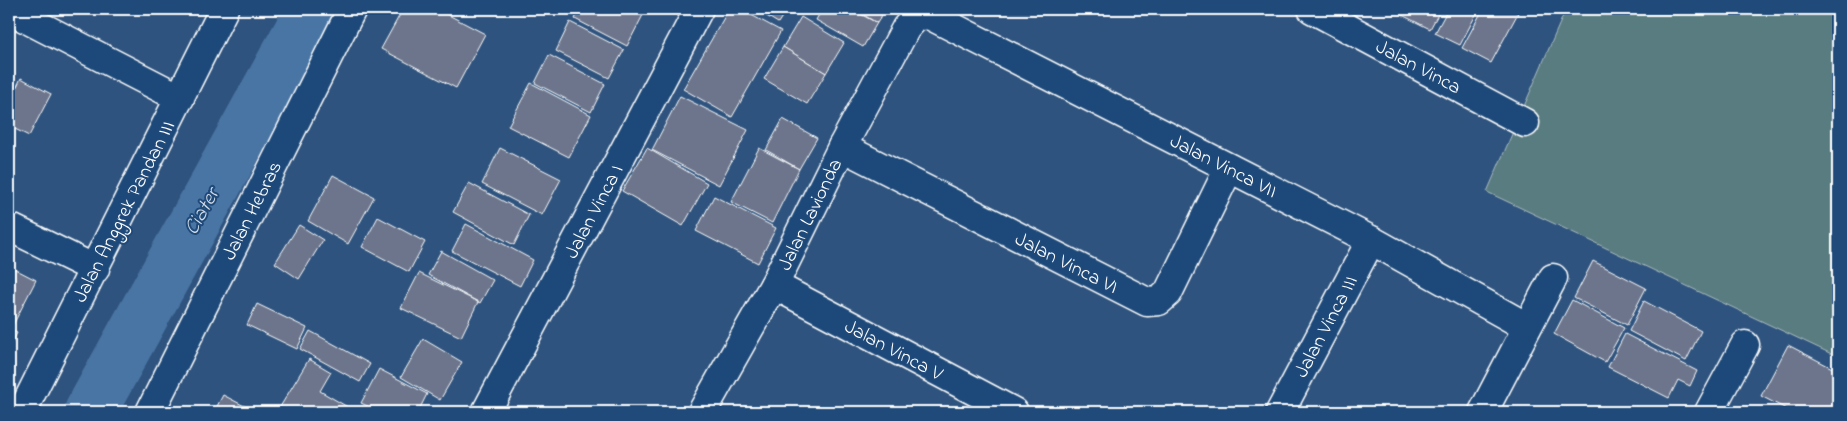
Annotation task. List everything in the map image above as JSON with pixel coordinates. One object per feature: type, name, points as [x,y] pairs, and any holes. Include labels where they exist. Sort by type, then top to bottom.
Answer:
[{"type":"street","name":"Jalan Anggrek Pandan III","points":[[22,412],[224,9]]},
{"type":"street","name":"Jalan Hebras","points":[[150,412],[352,9]]},
{"type":"street","name":"Jalan Vinca I","points":[[486,412],[699,9]]},
{"type":"street","name":"Jalan Vinca","points":[[1312,9],[1525,122]]},
{"type":"street","points":[[9,10],[180,98]]},
{"type":"street","name":"Jalan Vinca VII","points":[[916,17],[929,16],[1371,240],[1527,327]]},
{"type":"street","name":"Jalan Lavionda","points":[[702,412],[774,285],[842,147],[906,28],[916,17]]},
{"type":"street","name":"Jalan Vinca VI","points":[[842,147],[1147,302],[1159,301],[1168,293],[1229,168]]},
{"type":"street","points":[[9,227],[95,269]]},
{"type":"street","name":"Jalan Vinca III","points":[[1280,412],[1371,240]]},
{"type":"street","points":[[1483,412],[1553,278]]},
{"type":"street","name":"Jalan Vinca V","points":[[774,285],[1014,412]]},
{"type":"street","points":[[1709,412],[1745,345]]},
{"type":"green space","points":[[1566,9],[1838,9],[1838,357],[1487,192]]},
{"type":"building","points":[[403,9],[437,9],[485,34],[456,88],[381,49]]},
{"type":"building","points":[[580,9],[632,9],[643,15],[627,46],[575,19]]},
{"type":"building","points":[[729,9],[740,9],[781,31],[732,117],[683,89]]},
{"type":"building","points":[[755,9],[787,9],[778,23]]},
{"type":"building","points":[[822,9],[851,9],[877,23],[863,47],[816,20]]},
{"type":"building","points":[[854,9],[886,9],[877,23]]},
{"type":"building","points":[[1406,9],[1441,9],[1430,29],[1402,15]]},
{"type":"building","points":[[1448,9],[1479,9],[1460,45],[1435,33]]},
{"type":"building","points":[[1483,9],[1509,9],[1518,13],[1491,63],[1462,48]]},
{"type":"building","points":[[801,17],[844,43],[826,73],[783,47]]},
{"type":"building","points":[[570,22],[624,50],[609,78],[556,51]]},
{"type":"building","points":[[783,47],[826,73],[807,104],[764,79]]},
{"type":"building","points":[[549,55],[605,84],[591,112],[535,83]]},
{"type":"building","points":[[21,78],[51,94],[29,136],[9,126],[9,103]]},
{"type":"building","points":[[531,83],[591,115],[569,157],[508,126]]},
{"type":"building","points":[[680,96],[748,130],[719,185],[652,150]]},
{"type":"building","points":[[783,119],[817,138],[799,169],[766,150]]},
{"type":"building","points":[[500,148],[561,179],[542,215],[482,184]]},
{"type":"building","points":[[647,148],[707,183],[683,226],[622,191]]},
{"type":"building","points":[[759,148],[799,169],[772,223],[731,202]]},
{"type":"building","points":[[333,175],[374,197],[348,244],[308,221]]},
{"type":"building","points":[[469,183],[529,215],[514,245],[453,212]]},
{"type":"building","points":[[714,196],[776,228],[758,263],[696,231]]},
{"type":"building","points":[[378,217],[425,242],[409,272],[362,247]]},
{"type":"building","points":[[466,224],[533,260],[520,286],[452,251]]},
{"type":"building","points":[[299,225],[323,240],[299,279],[275,263]]},
{"type":"building","points":[[441,251],[493,280],[480,303],[428,275]]},
{"type":"building","points":[[1593,261],[1646,288],[1627,325],[1574,298]]},
{"type":"building","points":[[9,266],[36,280],[13,325],[9,322]]},
{"type":"building","points":[[419,273],[478,302],[461,337],[401,308]]},
{"type":"building","points":[[1572,300],[1624,328],[1605,362],[1554,334]]},
{"type":"building","points":[[1644,301],[1701,331],[1686,361],[1629,331]]},
{"type":"building","points":[[257,304],[307,328],[297,349],[247,325]]},
{"type":"building","points":[[9,329],[17,333],[9,349]]},
{"type":"building","points":[[310,331],[370,364],[360,382],[300,349]]},
{"type":"building","points":[[1625,334],[1697,371],[1690,386],[1678,380],[1669,398],[1608,367]]},
{"type":"building","points":[[423,339],[462,362],[440,400],[401,377]]},
{"type":"building","points":[[1788,345],[1838,371],[1838,412],[1792,412],[1761,396]]},
{"type":"building","points":[[309,359],[331,372],[320,391],[351,409],[349,412],[277,412]]},
{"type":"building","points":[[379,369],[427,394],[418,412],[380,412],[361,403]]},
{"type":"building","points":[[223,395],[256,412],[214,412]]},
{"type":"waterway","name":"Ciater","points":[[90,412],[312,9]]}]
